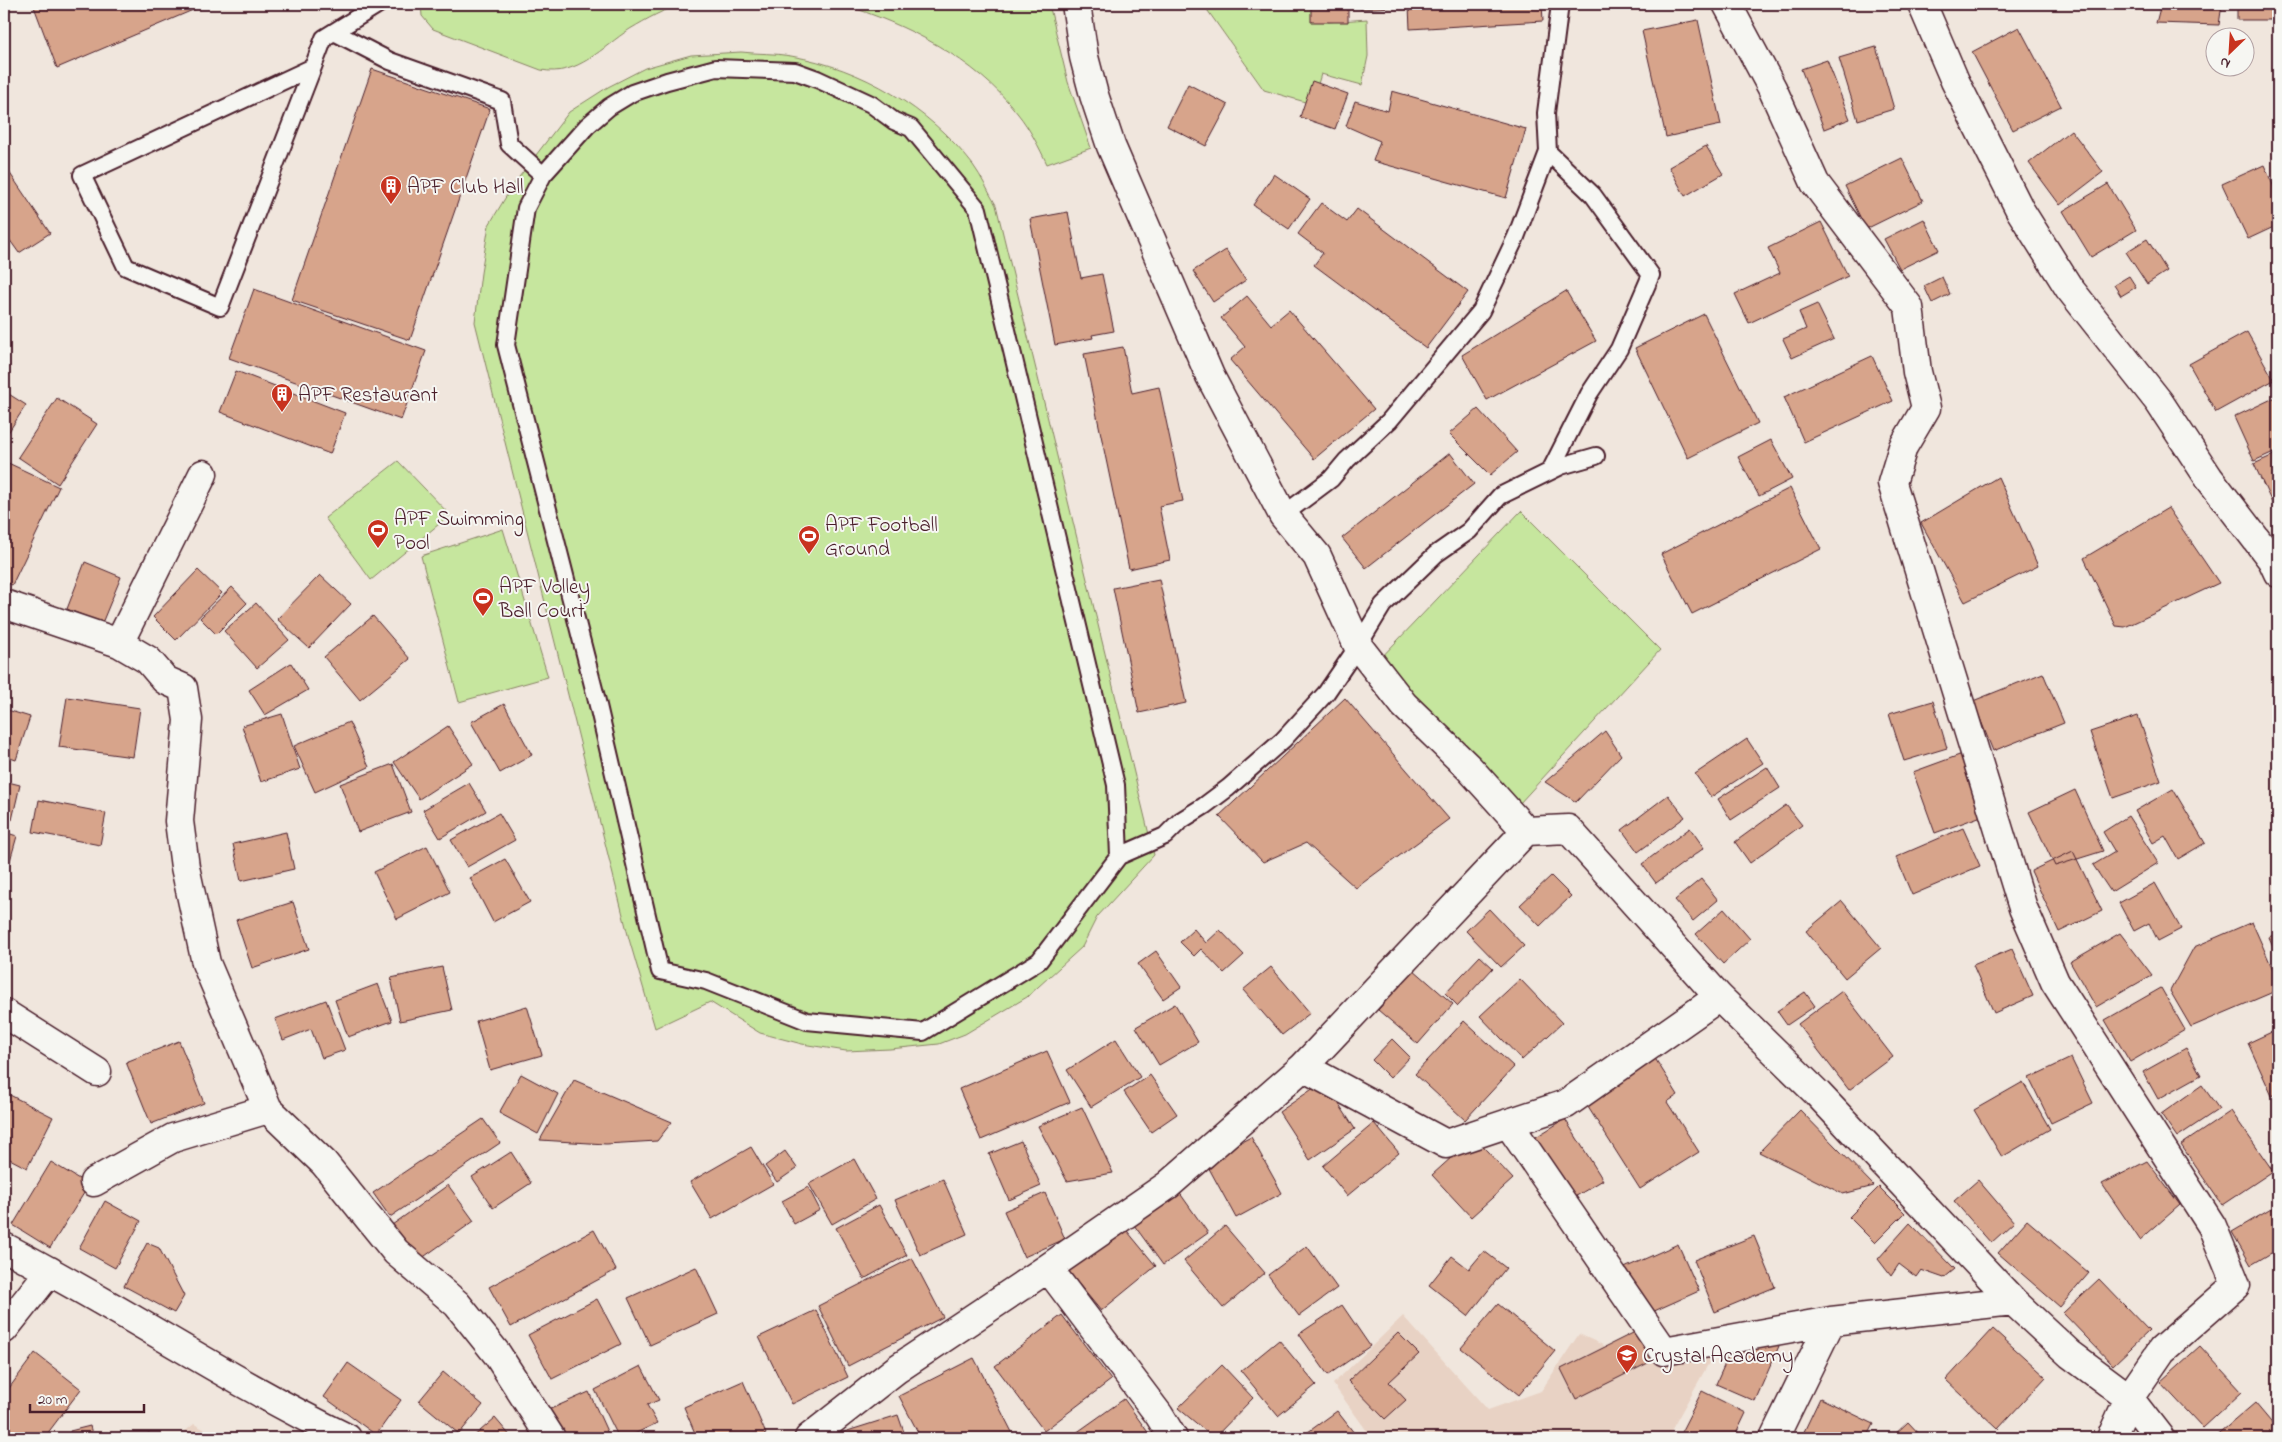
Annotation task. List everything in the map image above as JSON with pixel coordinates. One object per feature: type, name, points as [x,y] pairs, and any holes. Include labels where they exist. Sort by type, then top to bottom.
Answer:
[{"type":"street","points":[[1076,4],[1084,58],[1094,95],[1112,146],[1210,376],[1283,515],[1317,556],[1358,646],[1404,706],[1469,768],[1526,831]]},
{"type":"street","points":[[1727,4],[1772,88],[1816,183],[1909,307],[1917,372],[1926,408],[1903,447],[1892,483],[2023,908],[2055,982],[2212,1226],[2236,1285],[2162,1350],[2129,1398],[2111,1438]]},
{"type":"street","points":[[1922,4],[1955,81],[2030,226],[2069,288],[2158,402],[2209,478],[2272,560],[2278,574]]},
{"type":"street","points":[[119,644],[204,474]]},
{"type":"street","points":[[4,604],[119,644],[148,660],[165,680],[184,688],[188,720],[179,821],[186,867],[206,963],[268,1110],[324,1163],[396,1252],[457,1304],[497,1354],[551,1438]]},
{"type":"street","points":[[809,1438],[897,1369],[1048,1268],[1168,1184],[1303,1067],[1526,831],[1568,829],[1718,997],[1818,1094],[2013,1301],[2070,1354],[2129,1398],[2160,1438]]},
{"type":"street","points":[[1303,1067],[1446,1144],[1566,1104],[1718,997]]},
{"type":"street","points":[[4,1013],[97,1072]]},
{"type":"street","points":[[94,1182],[173,1138],[268,1110]]},
{"type":"street","points":[[1508,1123],[1664,1351],[1831,1321],[2013,1301]]},
{"type":"street","points":[[4,1247],[50,1271],[296,1414],[346,1438]]},
{"type":"street","points":[[1048,1268],[1159,1415],[1174,1438]]},
{"type":"street","points":[[4,1329],[50,1271]]},
{"type":"street","points":[[1774,1438],[1831,1321]]},
{"type":"lane","points":[[313,68],[82,175],[126,267],[220,307],[313,68],[324,38],[379,4]]},
{"type":"lane","points":[[1283,515],[1331,479],[1347,460],[1389,421],[1481,311],[1516,237],[1548,152],[1546,113],[1560,4]]},
{"type":"lane","points":[[334,32],[390,61],[502,101],[509,144],[543,175]]},
{"type":"lane","points":[[1119,856],[1116,785],[978,209],[911,128],[894,121],[872,104],[795,71],[716,68],[667,81],[632,93],[609,107],[587,126],[543,175],[526,208],[506,345],[596,697],[660,970],[706,981],[807,1021],[923,1032],[1039,961],[1119,856],[1165,836],[1180,821],[1204,806],[1250,770],[1283,740],[1326,693],[1383,605],[1436,554],[1468,531],[1500,496],[1550,471],[1596,456]]},
{"type":"lane","points":[[1548,152],[1592,195],[1651,275],[1619,349],[1589,394],[1550,471]]},
{"type":"shaded area","name":"Crystal Academy","points":[[1403,1316],[1488,1410],[1541,1391],[1579,1334],[1644,1364],[1715,1352],[1667,1438],[1372,1438],[1333,1384]]},
{"type":"shaded area","points":[[194,1424],[220,1438],[177,1438]]},
{"type":"green space","points":[[421,4],[683,4],[662,11],[636,25],[578,65],[554,71],[541,70],[433,29],[422,16]]},
{"type":"green space","points":[[842,4],[1049,4],[1068,82],[1091,148],[1047,164],[1034,138],[1022,120],[1001,94],[982,76],[961,60],[915,33]]},
{"type":"green space","points":[[1203,4],[1326,4],[1328,22],[1367,19],[1368,56],[1362,85],[1321,74],[1312,104],[1264,90]]},
{"type":"green space","points":[[741,52],[785,55],[817,62],[843,70],[892,94],[915,109],[955,144],[973,165],[996,205],[1154,855],[1097,917],[1082,947],[1027,997],[965,1034],[939,1044],[846,1051],[802,1044],[760,1033],[710,1002],[655,1028],[629,939],[475,322],[489,225],[513,185],[569,112],[608,87],[645,68],[691,55]]},
{"type":"green space","name":"APF Swimming Pool","points":[[398,461],[450,515],[371,580],[325,518]]},
{"type":"green space","points":[[1521,511],[1660,650],[1519,804],[1376,663]]},
{"type":"green space","name":"APF Volley Ball Court","points":[[503,529],[548,677],[459,702],[421,556]]},
{"type":"building","points":[[33,4],[207,4],[57,68]]},
{"type":"building","points":[[1311,4],[1348,4],[1348,22],[1311,22]]},
{"type":"building","points":[[1360,4],[1542,4],[1543,21],[1410,29],[1409,6],[1360,9]]},
{"type":"building","points":[[2161,4],[2222,4],[2219,25],[2156,23]]},
{"type":"building","points":[[2237,4],[2272,4],[2278,20],[2237,20]]},
{"type":"building","points":[[1698,20],[1721,125],[1666,137],[1642,31]]},
{"type":"building","points":[[2019,27],[2061,106],[2013,130],[1972,52]]},
{"type":"building","points":[[1876,47],[1894,109],[1858,120],[1839,58]]},
{"type":"building","points":[[1827,60],[1850,119],[1824,129],[1801,69]]},
{"type":"building","name":"APF Club Hall","points":[[372,69],[490,109],[410,340],[292,300]]},
{"type":"building","points":[[1312,81],[1348,94],[1335,129],[1300,117]]},
{"type":"building","points":[[1188,84],[1228,105],[1206,146],[1167,126]]},
{"type":"building","points":[[1392,91],[1526,129],[1506,198],[1373,161],[1380,141],[1346,126],[1355,101],[1388,111]]},
{"type":"building","points":[[2071,130],[2103,172],[2060,205],[2029,163]]},
{"type":"building","points":[[1706,146],[1723,174],[1685,196],[1669,167]]},
{"type":"building","points":[[1902,158],[1923,201],[1866,229],[1845,186]]},
{"type":"building","points":[[2264,165],[2278,196],[2278,225],[2248,239],[2222,184]]},
{"type":"building","points":[[9,172],[50,233],[19,253],[4,232],[4,176]]},
{"type":"building","points":[[1274,174],[1310,199],[1289,229],[1253,205]]},
{"type":"building","points":[[2108,184],[2136,230],[2091,257],[2063,211]]},
{"type":"building","points":[[1321,203],[1347,222],[1357,209],[1468,292],[1426,348],[1314,265],[1323,253],[1298,234]]},
{"type":"building","points":[[1068,212],[1081,278],[1102,274],[1114,331],[1092,335],[1093,338],[1055,345],[1030,219]]},
{"type":"building","points":[[1924,219],[1939,250],[1900,269],[1884,239]]},
{"type":"building","points":[[1821,222],[1848,276],[1749,323],[1735,294],[1780,273],[1768,248]]},
{"type":"building","points":[[2147,239],[2167,271],[2147,284],[2126,252]]},
{"type":"building","points":[[1226,250],[1246,280],[1213,302],[1193,271]]},
{"type":"building","points":[[2129,276],[2136,287],[2121,296],[2114,285]]},
{"type":"building","points":[[1942,277],[1950,294],[1932,303],[1924,286]]},
{"type":"building","points":[[254,289],[426,351],[401,420],[229,358]]},
{"type":"building","points":[[1566,291],[1596,341],[1487,400],[1462,355]]},
{"type":"building","points":[[1247,296],[1271,325],[1289,310],[1374,409],[1314,459],[1230,360],[1245,347],[1221,318]]},
{"type":"building","points":[[1817,304],[1834,339],[1792,358],[1783,339],[1806,329],[1799,312]]},
{"type":"building","points":[[1704,314],[1758,423],[1688,458],[1635,348]]},
{"type":"building","points":[[2247,332],[2274,380],[2216,412],[2189,364]]},
{"type":"building","points":[[1123,347],[1132,393],[1159,387],[1183,501],[1159,506],[1170,560],[1129,569],[1084,354]]},
{"type":"building","points":[[1872,356],[1893,401],[1804,442],[1784,397]]},
{"type":"building","name":"APF Restaurant","points":[[236,371],[345,413],[330,454],[220,412]]},
{"type":"building","points":[[4,391],[26,405],[4,439]]},
{"type":"building","points":[[2278,396],[2278,450],[2254,461],[2234,417]]},
{"type":"building","points":[[57,398],[97,424],[58,484],[18,457]]},
{"type":"building","points":[[1478,409],[1517,452],[1490,475],[1449,434]]},
{"type":"building","points":[[1771,440],[1792,479],[1759,496],[1738,457]]},
{"type":"building","points":[[1450,453],[1474,484],[1366,568],[1342,538]]},
{"type":"building","points":[[2278,453],[2278,516],[2254,464]]},
{"type":"building","points":[[4,461],[59,487],[12,585],[4,581]]},
{"type":"building","points":[[1998,477],[2038,566],[1965,602],[1921,523]]},
{"type":"building","points":[[1790,488],[1821,549],[1692,614],[1661,554]]},
{"type":"building","points":[[2168,508],[2219,583],[2125,627],[2116,626],[2084,558]]},
{"type":"building","points":[[85,562],[121,577],[102,623],[67,609]]},
{"type":"building","points":[[198,570],[222,593],[176,640],[153,617]]},
{"type":"building","points":[[320,575],[351,604],[309,648],[277,619]]},
{"type":"building","points":[[1159,579],[1186,703],[1139,713],[1113,588]]},
{"type":"building","points":[[232,587],[247,603],[216,634],[200,618]]},
{"type":"building","points":[[256,603],[289,640],[257,668],[224,631]]},
{"type":"building","points":[[373,616],[410,659],[360,700],[324,657]]},
{"type":"building","points":[[291,663],[308,690],[265,715],[249,690]]},
{"type":"building","points":[[2043,673],[2064,723],[1993,751],[1973,701]]},
{"type":"building","points":[[67,697],[140,708],[133,757],[59,747]]},
{"type":"building","points":[[1345,698],[1449,819],[1356,888],[1306,843],[1263,862],[1219,816]]},
{"type":"building","points":[[1933,701],[1947,748],[1904,761],[1889,714]]},
{"type":"building","points":[[504,704],[532,755],[500,773],[471,722]]},
{"type":"building","points":[[2278,708],[2278,726],[2271,711]]},
{"type":"building","points":[[4,709],[30,717],[16,760],[4,756]]},
{"type":"building","points":[[282,714],[300,769],[261,782],[242,726]]},
{"type":"building","points":[[2138,716],[2161,781],[2113,798],[2090,732]]},
{"type":"building","points":[[349,722],[369,767],[315,792],[294,746]]},
{"type":"building","points":[[448,726],[473,764],[419,799],[394,762]]},
{"type":"building","points":[[1605,731],[1621,755],[1576,802],[1545,782]]},
{"type":"building","points":[[1747,739],[1763,763],[1711,797],[1695,774]]},
{"type":"building","points":[[1965,753],[1987,814],[1935,833],[1913,772]]},
{"type":"building","points":[[393,764],[411,812],[358,832],[340,784]]},
{"type":"building","points":[[1767,767],[1780,788],[1731,820],[1718,799]]},
{"type":"building","points":[[4,781],[20,785],[12,820],[4,818]]},
{"type":"building","points":[[469,783],[486,811],[440,838],[423,810]]},
{"type":"building","points":[[2173,789],[2205,843],[2178,859],[2165,836],[2153,843],[2135,811]]},
{"type":"building","points":[[2075,790],[2103,851],[2055,866],[2029,812]]},
{"type":"building","points":[[1668,795],[1685,817],[1638,852],[1622,830]]},
{"type":"building","points":[[39,800],[106,813],[100,845],[33,832]]},
{"type":"building","points":[[1786,805],[1802,825],[1750,863],[1735,842]]},
{"type":"building","points":[[499,813],[515,840],[467,867],[451,840]]},
{"type":"building","points":[[2128,816],[2158,863],[2111,892],[2093,865],[2115,852],[2103,832]]},
{"type":"building","points":[[1690,828],[1704,848],[1656,883],[1642,864]]},
{"type":"building","points":[[1963,828],[1980,866],[1912,895],[1896,857]]},
{"type":"building","points":[[4,832],[17,836],[4,882]]},
{"type":"building","points":[[286,832],[294,869],[241,881],[233,844]]},
{"type":"building","points":[[427,846],[450,892],[397,919],[374,872]]},
{"type":"building","points":[[2073,851],[2102,911],[2059,932],[2031,871]]},
{"type":"building","points":[[505,859],[530,902],[493,922],[470,878]]},
{"type":"building","points":[[1551,876],[1571,896],[1540,926],[1520,905]]},
{"type":"building","points":[[1701,879],[1718,900],[1693,921],[1675,900]]},
{"type":"building","points":[[2155,883],[2181,929],[2158,941],[2149,923],[2134,931],[2119,903]]},
{"type":"building","points":[[1842,901],[1881,948],[1845,978],[1806,931]]},
{"type":"building","points":[[293,902],[309,949],[252,968],[236,920]]},
{"type":"building","points":[[1489,909],[1524,946],[1501,967],[1466,931]]},
{"type":"building","points":[[1724,909],[1750,939],[1723,964],[1696,934]]},
{"type":"building","points":[[2252,922],[2278,981],[2278,990],[2191,1027],[2170,991],[2194,947]]},
{"type":"building","points":[[1194,929],[1206,943],[1220,930],[1244,955],[1224,973],[1201,949],[1194,956],[1180,942]]},
{"type":"building","points":[[2120,933],[2152,975],[2096,1007],[2070,962]]},
{"type":"building","points":[[2278,933],[2278,958],[2269,937]]},
{"type":"building","points":[[2012,949],[2033,996],[1994,1013],[1973,965]]},
{"type":"building","points":[[1156,951],[1181,987],[1163,999],[1138,964]]},
{"type":"building","points":[[1480,956],[1493,968],[1458,1006],[1445,993]]},
{"type":"building","points":[[442,967],[452,1010],[400,1021],[391,978]]},
{"type":"building","points":[[1271,967],[1310,1013],[1282,1035],[1243,990]]},
{"type":"building","points":[[1413,969],[1453,1004],[1418,1044],[1378,1010]]},
{"type":"building","points":[[1520,979],[1562,1023],[1522,1060],[1480,1016]]},
{"type":"building","points":[[378,984],[392,1021],[348,1037],[335,1000]]},
{"type":"building","points":[[2161,988],[2185,1030],[2130,1062],[2105,1020]]},
{"type":"building","points":[[1842,991],[1893,1057],[1849,1090],[1798,1024]]},
{"type":"building","points":[[1805,992],[1815,1006],[1787,1025],[1777,1011]]},
{"type":"building","points":[[326,1000],[345,1050],[322,1058],[311,1029],[283,1040],[275,1019]]},
{"type":"building","points":[[1175,1004],[1198,1042],[1159,1065],[1136,1027]]},
{"type":"building","points":[[527,1006],[542,1055],[490,1070],[476,1021]]},
{"type":"building","points":[[1464,1021],[1514,1067],[1465,1120],[1415,1074]]},
{"type":"building","points":[[2278,1029],[2278,1093],[2272,1096],[2248,1043]]},
{"type":"building","points":[[1116,1039],[1140,1077],[1091,1107],[1067,1070]]},
{"type":"building","points":[[1392,1039],[1410,1057],[1390,1078],[1372,1060]]},
{"type":"building","points":[[179,1041],[204,1103],[151,1124],[126,1062]]},
{"type":"building","points":[[2186,1048],[2201,1075],[2158,1099],[2143,1072]]},
{"type":"building","points":[[1047,1051],[1070,1102],[981,1140],[959,1089]]},
{"type":"building","points":[[1651,1052],[1678,1095],[1667,1102],[1699,1152],[1640,1189],[1581,1096]]},
{"type":"building","points":[[2071,1058],[2093,1103],[2051,1123],[2029,1078]]},
{"type":"building","points":[[521,1074],[558,1094],[538,1134],[499,1113]]},
{"type":"building","points":[[1150,1075],[1177,1114],[1151,1132],[1124,1092]]},
{"type":"building","points":[[574,1080],[672,1122],[657,1141],[606,1144],[540,1140]]},
{"type":"building","points":[[1324,1081],[1355,1129],[1310,1160],[1279,1112]]},
{"type":"building","points":[[2023,1082],[2050,1129],[2002,1157],[1974,1110]]},
{"type":"building","points":[[2202,1085],[2219,1109],[2177,1137],[2161,1114]]},
{"type":"building","points":[[4,1092],[53,1117],[27,1168],[4,1156]]},
{"type":"building","points":[[1082,1107],[1113,1173],[1067,1181],[1038,1126]]},
{"type":"building","points":[[1800,1110],[1874,1186],[1843,1194],[1759,1152]]},
{"type":"building","points":[[2231,1111],[2273,1171],[2222,1205],[2181,1145]]},
{"type":"building","points":[[483,1119],[500,1143],[390,1217],[373,1193]]},
{"type":"building","points":[[1565,1119],[1603,1180],[1553,1210],[1515,1150]]},
{"type":"building","points":[[1374,1123],[1399,1153],[1347,1196],[1323,1166]]},
{"type":"building","points":[[1251,1137],[1282,1193],[1236,1218],[1205,1161]]},
{"type":"building","points":[[1474,1137],[1513,1179],[1471,1217],[1432,1175]]},
{"type":"building","points":[[1021,1141],[1041,1186],[1009,1200],[989,1154]]},
{"type":"building","points":[[751,1147],[773,1184],[712,1219],[690,1182]]},
{"type":"building","points":[[785,1151],[797,1168],[777,1182],[765,1166]]},
{"type":"building","points":[[511,1152],[531,1183],[493,1208],[472,1177]]},
{"type":"building","points":[[854,1159],[876,1199],[832,1224],[809,1184]]},
{"type":"building","points":[[2147,1161],[2180,1205],[2140,1240],[2102,1184]]},
{"type":"building","points":[[51,1162],[89,1185],[50,1248],[13,1225]]},
{"type":"building","points":[[943,1179],[967,1234],[920,1255],[895,1200]]},
{"type":"building","points":[[1978,1180],[2014,1222],[1991,1243],[1954,1201]]},
{"type":"building","points":[[448,1185],[474,1221],[418,1261],[392,1225]]},
{"type":"building","points":[[808,1187],[820,1210],[794,1224],[782,1201]]},
{"type":"building","points":[[1879,1187],[1905,1213],[1875,1243],[1849,1217]]},
{"type":"building","points":[[1179,1192],[1208,1233],[1163,1265],[1134,1225]]},
{"type":"building","points":[[1045,1193],[1065,1239],[1024,1257],[1004,1211]]},
{"type":"building","points":[[105,1201],[141,1221],[115,1268],[79,1248]]},
{"type":"building","points":[[879,1205],[907,1255],[864,1279],[836,1228]]},
{"type":"building","points":[[2278,1205],[2278,1249],[2251,1265],[2232,1232]]},
{"type":"building","points":[[2027,1220],[2089,1273],[2060,1307],[1998,1253]]},
{"type":"building","points":[[1910,1223],[1955,1269],[1944,1278],[1921,1270],[1916,1277],[1899,1264],[1891,1276],[1878,1259]]},
{"type":"building","points":[[1123,1226],[1156,1266],[1101,1311],[1068,1271]]},
{"type":"building","points":[[1225,1226],[1265,1273],[1223,1308],[1184,1261]]},
{"type":"building","points":[[594,1230],[616,1270],[511,1327],[489,1287]]},
{"type":"building","points":[[1754,1236],[1775,1287],[1715,1312],[1694,1260]]},
{"type":"building","points":[[147,1243],[159,1248],[184,1296],[174,1313],[124,1286]]},
{"type":"building","points":[[1678,1244],[1699,1291],[1632,1321],[1611,1274]]},
{"type":"building","points":[[1307,1246],[1337,1288],[1299,1316],[1268,1275]]},
{"type":"building","points":[[1484,1251],[1506,1268],[1468,1316],[1429,1285],[1452,1256],[1469,1269]]},
{"type":"building","points":[[912,1258],[943,1317],[848,1366],[818,1306]]},
{"type":"building","points":[[696,1267],[718,1314],[650,1345],[628,1298]]},
{"type":"building","points":[[2099,1279],[2149,1331],[2113,1365],[2063,1313]]},
{"type":"building","points":[[597,1299],[621,1344],[552,1379],[528,1335]]},
{"type":"building","points":[[1498,1304],[1555,1351],[1519,1395],[1461,1348]]},
{"type":"building","points":[[1342,1305],[1370,1346],[1328,1375],[1299,1334]]},
{"type":"building","points":[[816,1310],[848,1377],[792,1404],[759,1337]]},
{"type":"building","points":[[1062,1315],[1111,1380],[1044,1431],[995,1366]]},
{"type":"building","points":[[1993,1329],[2046,1377],[1998,1429],[1946,1380]]},
{"type":"building","points":[[1639,1330],[1654,1360],[1576,1399],[1561,1369]]},
{"type":"building","points":[[1740,1330],[1779,1346],[1755,1401],[1716,1384]]},
{"type":"building","points":[[1398,1333],[1419,1354],[1389,1382],[1406,1400],[1385,1419],[1348,1381]]},
{"type":"building","points":[[1279,1340],[1316,1385],[1278,1416],[1241,1371]]},
{"type":"building","points":[[2200,1346],[2242,1392],[2203,1428],[2160,1382]]},
{"type":"building","points":[[35,1353],[81,1389],[44,1438],[17,1438],[4,1428],[4,1395]]},
{"type":"building","points":[[974,1358],[1015,1438],[921,1438],[899,1396]]},
{"type":"building","points":[[348,1363],[401,1400],[376,1435],[324,1397]]},
{"type":"building","points":[[1222,1365],[1253,1398],[1214,1438],[1178,1408]]},
{"type":"building","points":[[641,1366],[659,1400],[647,1405],[657,1423],[626,1438],[619,1438],[595,1390]]},
{"type":"building","points":[[443,1372],[483,1405],[459,1434],[419,1401]]},
{"type":"building","points":[[743,1381],[766,1434],[755,1438],[697,1438],[684,1407]]},
{"type":"building","points":[[1702,1391],[1746,1413],[1734,1438],[1678,1438]]},
{"type":"building","points":[[589,1392],[610,1438],[564,1438],[546,1411]]},
{"type":"building","points":[[1820,1398],[1874,1424],[1867,1438],[1801,1438]]},
{"type":"building","points":[[1124,1399],[1152,1438],[1069,1438]]},
{"type":"building","points":[[2255,1403],[2276,1428],[2264,1438],[2214,1438]]},
{"type":"building","points":[[1337,1411],[1358,1438],[1307,1438],[1304,1435]]},
{"type":"building","points":[[898,1415],[906,1438],[843,1438],[841,1433]]},
{"type":"building","points":[[495,1418],[512,1438],[472,1438]]},
{"type":"building","points":[[1908,1422],[1923,1438],[1891,1438]]},
{"type":"building","points":[[90,1426],[93,1438],[71,1438],[70,1431]]},
{"type":"building","points":[[149,1433],[152,1438],[142,1438]]},
{"type":"place","name":"APF Club Hall","points":[[391,205]]},
{"type":"place","name":"APF Restaurant","points":[[282,413]]},
{"type":"place","name":"APF Swimming Pool","points":[[378,549]]},
{"type":"place","name":"APF Football Ground","points":[[809,555]]},
{"type":"place","name":"APF Volley Ball Court","points":[[483,617]]},
{"type":"place","name":"Crystal Academy","points":[[1627,1374]]}]
